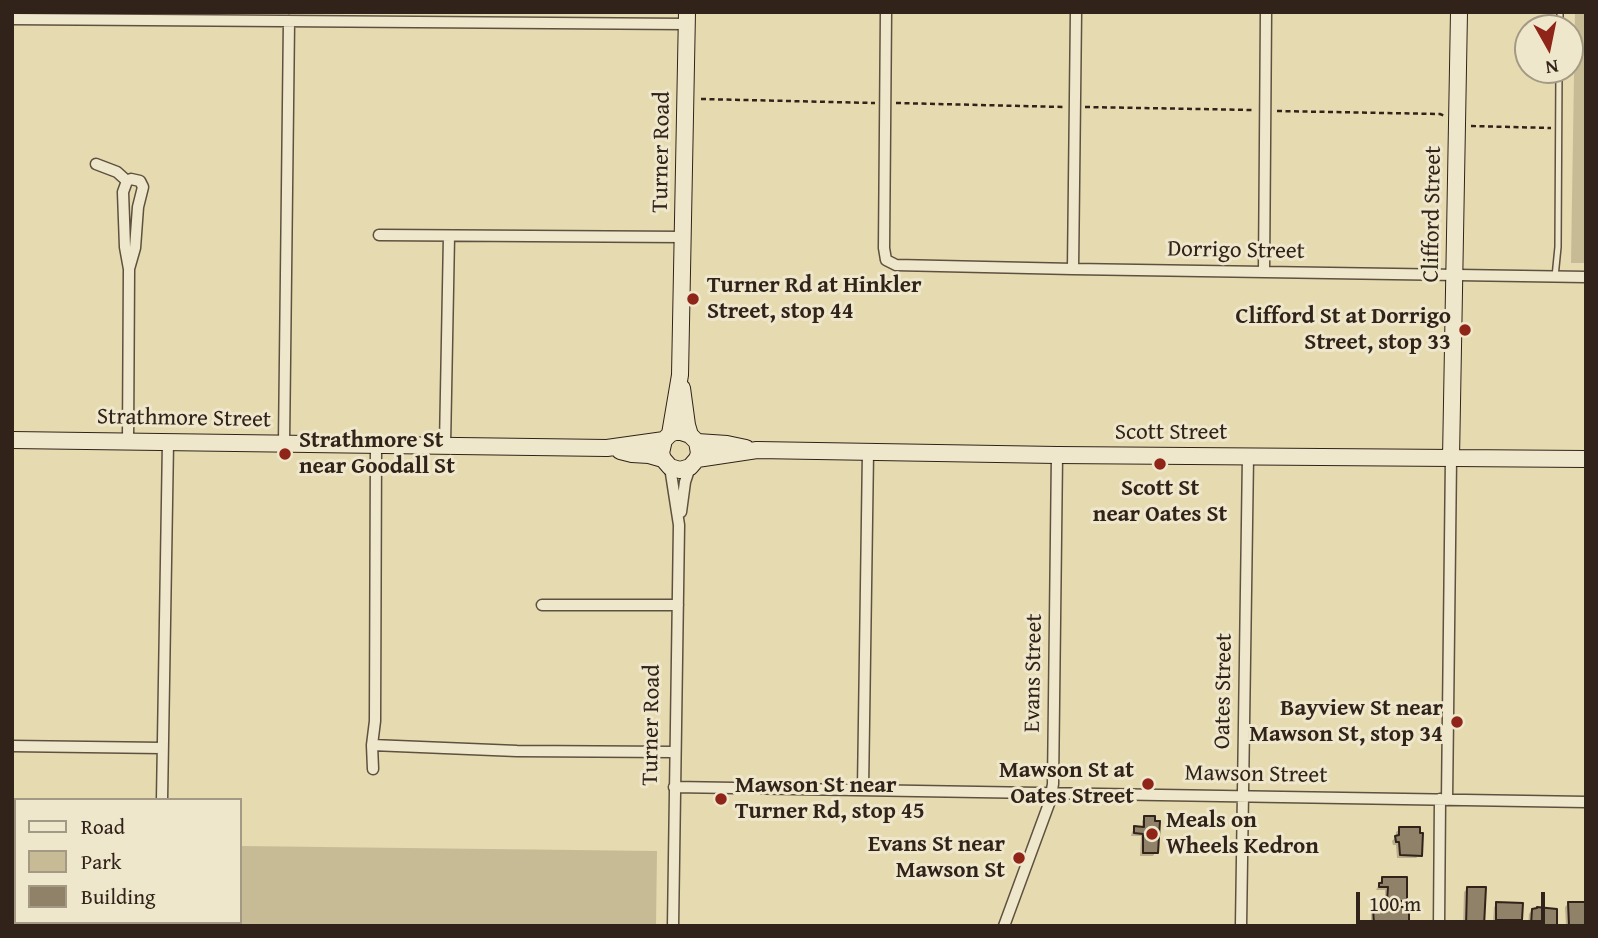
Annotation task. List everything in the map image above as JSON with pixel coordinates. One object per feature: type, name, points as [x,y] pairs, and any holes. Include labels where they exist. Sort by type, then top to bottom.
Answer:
[{"type":"street","points":[[885,103],[886,12]]},
{"type":"street","points":[[1073,269],[1076,12]]},
{"type":"street","points":[[1264,272],[1266,12]]},
{"type":"street","name":"Clifford Street","points":[[1451,458],[1458,12]]},
{"type":"street","points":[[12,19],[289,21],[687,18]]},
{"type":"street","name":"Turner Road","points":[[673,926],[679,525],[685,482],[699,447],[686,417],[680,375],[687,18]]},
{"type":"street","points":[[284,443],[289,21]]},
{"type":"street","name":"Dorrigo Street","points":[[885,103],[884,248],[886,260],[896,265],[1586,277]]},
{"type":"street","points":[[96,164],[117,172],[127,181]]},
{"type":"street","points":[[127,181],[136,179],[143,187],[130,269]]},
{"type":"street","points":[[127,181],[123,192],[124,232],[130,269],[128,441]]},
{"type":"street","points":[[379,235],[683,237]]},
{"type":"street","points":[[445,445],[449,236]]},
{"type":"street","name":"Turner Road","points":[[679,525],[666,463],[661,453],[680,375]]},
{"type":"street","points":[[667,437],[681,432],[694,438]]},
{"type":"street","name":"Strathmore Street","points":[[12,440],[607,448],[667,437]]},
{"type":"street","name":"Scott Street","points":[[694,438],[757,450],[1586,459]]},
{"type":"street","points":[[162,798],[168,442]]},
{"type":"street","points":[[373,769],[376,444]]},
{"type":"street","name":"Strathmore Street","points":[[607,448],[649,455],[666,463]]},
{"type":"street","name":"Scott Street","points":[[693,463],[757,450]]},
{"type":"street","points":[[863,789],[868,452]]},
{"type":"street","name":"Evans Street","points":[[1004,926],[1052,793],[1057,455]]},
{"type":"street","name":"Oates Street","points":[[1241,926],[1248,456]]},
{"type":"street","points":[[1439,926],[1451,458]]},
{"type":"street","points":[[666,463],[680,470],[693,463]]},
{"type":"street","points":[[542,605],[678,605]]},
{"type":"street","points":[[372,745],[517,751],[674,752]]},
{"type":"street","points":[[12,746],[162,748]]},
{"type":"street","name":"Mawson Street","points":[[674,787],[1586,802]]},
{"type":"lane","points":[[1555,277],[1558,247],[1559,84]]},
{"type":"path","points":[[701,99],[1440,114],[1472,127],[1558,128]]},
{"type":"green space","points":[[1586,12],[1586,263],[1571,263],[1574,84],[1584,84],[1584,14],[1575,14]]},
{"type":"green space","points":[[12,843],[14,924],[242,924],[242,846],[657,851],[656,926],[12,926]]},
{"type":"building","name":"Meals on Wheels Kedron","points":[[1144,816],[1155,816],[1155,821],[1160,821],[1158,853],[1143,853],[1143,834],[1134,833],[1134,826],[1144,827]]},
{"type":"building","points":[[1399,827],[1420,827],[1420,833],[1423,833],[1422,856],[1400,855],[1399,842],[1396,842],[1395,836],[1399,835]]},
{"type":"building","points":[[1382,877],[1407,877],[1407,901],[1387,901],[1388,887],[1379,887]]},
{"type":"building","points":[[1467,887],[1486,887],[1484,926],[1466,926]]},
{"type":"building","points":[[1496,902],[1523,903],[1522,920],[1496,920]]},
{"type":"building","points":[[1568,902],[1586,902],[1586,926],[1569,926]]},
{"type":"building","points":[[1373,907],[1409,907],[1409,926],[1374,926]]},
{"type":"building","points":[[1532,909],[1557,909],[1557,926],[1531,925]]},
{"type":"place","name":"Turner Rd at Hinkler Street, stop 44","points":[[693,299]]},
{"type":"place","name":"Clifford St at Dorrigo Street, stop 33","points":[[1465,330]]},
{"type":"place","name":"Strathmore St near Goodall St","points":[[285,454]]},
{"type":"place","name":"Scott St near Oates St","points":[[1160,464]]},
{"type":"place","name":"Bayview St near Mawson St, stop 34","points":[[1457,722]]},
{"type":"place","name":"Mawson St at Oates Street","points":[[1148,784]]},
{"type":"place","name":"Mawson St near Turner Rd, stop 45","points":[[721,799]]},
{"type":"place","name":"Meals on Wheels Kedron","points":[[1152,834]]},
{"type":"place","name":"Evans St near Mawson St","points":[[1019,858]]}]
